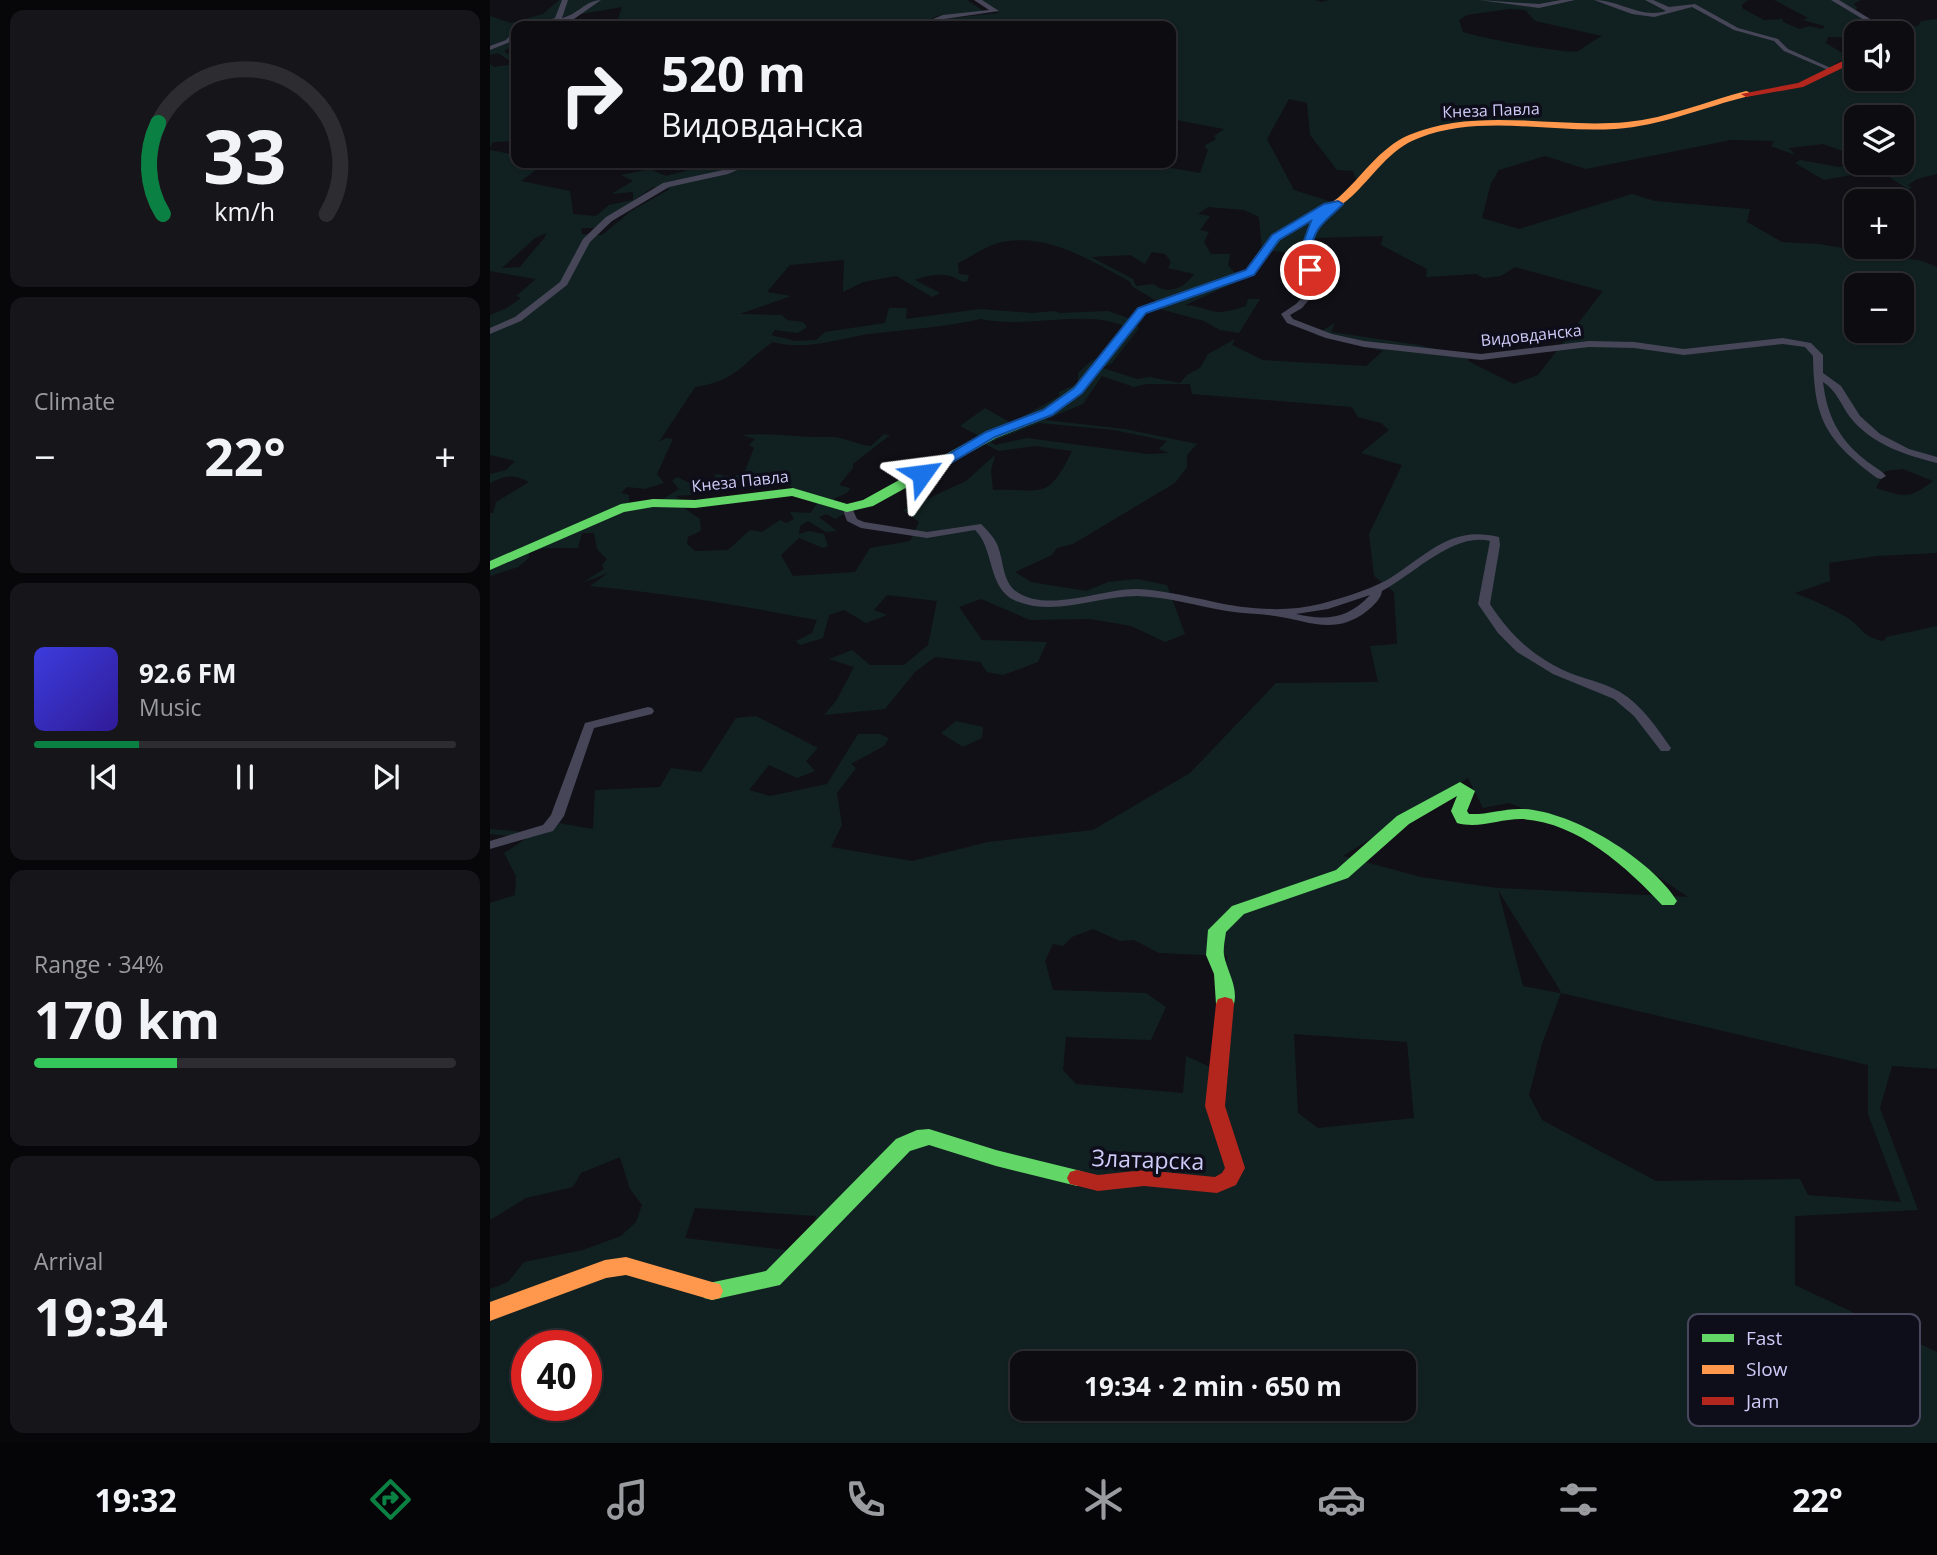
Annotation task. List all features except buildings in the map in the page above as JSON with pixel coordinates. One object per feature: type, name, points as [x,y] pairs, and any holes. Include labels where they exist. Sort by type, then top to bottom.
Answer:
[{"type":"street","points":[[560,19],[565,0]]},
{"type":"street","points":[[553,21],[572,18],[598,0]]},
{"type":"street","points":[[934,21],[949,16],[996,11],[977,0]]},
{"type":"street","points":[[1482,0],[1539,6],[1572,0]]},
{"type":"street","points":[[1597,0],[1644,13],[1668,13],[1671,9],[1687,5],[1699,7],[1736,29],[1776,40],[1797,56],[1830,69]]},
{"type":"street","points":[[1648,0],[1671,9]]},
{"type":"street","points":[[1833,0],[1866,21]]},
{"type":"street","points":[[560,19],[566,21]]},
{"type":"street","points":[[490,48],[511,37]]},
{"type":"street","name":"Кнеза Павла","points":[[490,566],[621,508],[653,503],[695,504],[793,492],[847,508],[868,503],[991,435],[1047,413],[1078,390],[1142,311],[1250,272],[1276,238],[1328,206],[1338,204],[1390,150],[1425,132],[1467,126],[1641,124],[1712,107],[1727,99],[1782,91],[1810,81],[1844,61]]},
{"type":"street","points":[[490,331],[531,309],[564,282],[586,241],[609,219],[666,184],[736,168]]},
{"type":"street","name":"Видовданска","points":[[1338,204],[1315,223],[1310,234],[1306,249],[1314,289],[1299,306],[1284,316],[1290,321],[1329,337],[1364,344],[1481,358],[1589,344],[1634,345],[1684,352],[1783,341],[1808,345],[1818,355],[1818,374],[1829,429],[1847,450],[1881,476]]},
{"type":"street","name":"Видовданска","points":[[1818,374],[1838,389],[1845,404],[1861,424],[1889,444],[1937,460]]},
{"type":"street","points":[[847,508],[852,521],[861,525],[927,535],[976,526],[986,533],[995,547],[1002,583],[1013,596],[1026,601],[1061,603],[1128,593],[1157,594],[1224,608],[1268,611],[1333,604],[1376,589],[1447,545],[1479,535],[1495,539],[1484,604],[1494,620],[1529,659],[1616,695],[1643,719],[1665,748]]},
{"type":"street","points":[[1268,611],[1333,624],[1364,607],[1377,594],[1376,589]]},
{"type":"street","points":[[490,845],[548,828],[557,817],[589,726],[648,711]]},
{"type":"street","name":"Златарска","points":[[490,1312],[605,1269],[626,1266],[708,1292],[772,1279],[903,1145],[917,1138],[929,1137],[996,1158],[1098,1183],[1144,1178],[1217,1185],[1226,1182],[1235,1168],[1215,1107],[1225,1009],[1223,974],[1215,955],[1217,930],[1238,910],[1342,874],[1403,820],[1460,787],[1467,791],[1459,811],[1463,819],[1480,821],[1511,813],[1530,814],[1579,830],[1614,850],[1641,871],[1668,901]]},
{"type":"shaded area","points":[[559,0],[967,0],[985,12],[938,16],[926,21],[618,21],[622,7],[552,21],[518,21],[543,14]]},
{"type":"shaded area","points":[[981,0],[1748,0],[1742,8],[1764,20],[1783,19],[1783,22],[1800,29],[1809,26],[1822,29],[1825,26],[1803,20],[1808,18],[1774,0],[1861,0],[1853,4],[1857,7],[1856,10],[1871,21],[1844,21],[1844,37],[1828,37],[1826,43],[1844,53],[1844,60],[1831,65],[1844,61],[1844,91],[1914,91],[1914,26],[1918,26],[1921,21],[1937,19],[1937,174],[1917,179],[1908,185],[1912,188],[1908,189],[1886,175],[1914,175],[1914,105],[1844,105],[1844,151],[1823,144],[1789,148],[1795,155],[1771,146],[1774,141],[1731,140],[1586,169],[1545,156],[1499,170],[1491,183],[1482,218],[1519,229],[1632,194],[1655,201],[1750,209],[1747,222],[1782,242],[1844,248],[1844,259],[1910,259],[1937,267],[1937,553],[1877,556],[1829,563],[1830,581],[1795,593],[1834,610],[1866,634],[1884,641],[1886,637],[1937,626],[1937,1069],[1892,1066],[1880,1108],[1918,1210],[1795,1216],[1795,1285],[1856,1314],[1688,1314],[1688,1426],[1920,1426],[1920,1344],[1937,1352],[1937,1443],[490,1443],[490,1289],[508,1282],[524,1262],[583,1250],[621,1236],[636,1222],[642,1205],[630,1189],[620,1157],[581,1173],[573,1187],[526,1198],[490,1220],[490,903],[515,895],[516,876],[504,853],[527,838],[490,834],[490,829],[535,833],[552,822],[593,829],[595,790],[660,787],[671,768],[701,772],[736,718],[756,716],[818,748],[806,761],[815,771],[797,778],[769,765],[749,790],[770,796],[827,784],[858,734],[879,734],[889,738],[884,746],[851,764],[856,768],[837,793],[842,825],[831,847],[912,861],[988,842],[1093,830],[1190,773],[1276,683],[1378,682],[1370,646],[1397,644],[1394,592],[1374,576],[1369,534],[1402,465],[1361,453],[1389,430],[1381,423],[1358,417],[1352,407],[1192,394],[1190,384],[1147,384],[1134,387],[1102,376],[1083,404],[1045,420],[1125,429],[1197,444],[1187,455],[1187,467],[1175,483],[1073,544],[1057,548],[1052,555],[1015,572],[1031,582],[1086,591],[1108,582],[1137,579],[1167,585],[1185,634],[1165,642],[1131,626],[1090,619],[1030,620],[981,599],[959,607],[982,640],[1047,642],[1038,662],[1003,675],[987,672],[980,662],[935,657],[915,672],[885,709],[824,715],[836,701],[854,667],[829,659],[852,650],[870,665],[904,665],[928,645],[937,601],[887,595],[874,610],[887,615],[866,623],[844,610],[829,615],[823,638],[800,645],[796,641],[812,633],[817,620],[704,600],[590,586],[608,573],[582,583],[604,569],[602,565],[607,559],[597,549],[594,533],[582,533],[578,548],[535,550],[529,552],[529,558],[518,567],[490,576],[490,513],[493,513],[496,502],[529,482],[510,476],[490,483],[490,474],[506,470],[515,461],[490,455],[490,315],[521,298],[516,296],[536,279],[490,271],[490,150],[511,154],[511,168],[535,168],[536,170],[521,181],[570,191],[573,214],[596,216],[609,205],[633,200],[633,192],[611,194],[633,181],[621,175],[650,169],[666,176],[689,170],[687,168],[1171,168],[1200,173],[1208,150],[1204,146],[1216,139],[1214,136],[1224,129],[1176,120],[1176,21],[936,21],[999,13]],"holes":[[[1509,9],[1525,10],[1535,21],[1602,36],[1578,51],[1571,52],[1522,45],[1463,32],[1459,20],[1467,15]],[[1289,99],[1307,103],[1310,135],[1337,170],[1353,171],[1359,188],[1349,187],[1332,202],[1294,190],[1267,139]],[[653,187],[670,189],[631,211],[602,235],[582,234],[581,228],[594,228]],[[1208,207],[1244,210],[1259,217],[1262,250],[1313,255],[1319,254],[1318,248],[1313,247],[1315,238],[1383,236],[1381,245],[1427,269],[1426,277],[1476,274],[1484,278],[1501,276],[1515,267],[1603,291],[1538,375],[1514,384],[1468,361],[1468,358],[1419,345],[1331,332],[1335,323],[1315,335],[1383,351],[1366,366],[1263,360],[1232,345],[1235,339],[1208,354],[1200,368],[1187,375],[1180,383],[1150,377],[1137,379],[1103,368],[1112,363],[1139,328],[1134,320],[1108,311],[1032,313],[980,309],[906,319],[907,308],[889,308],[885,323],[825,332],[816,340],[795,341],[771,335],[775,330],[798,333],[807,327],[803,322],[787,320],[782,315],[740,314],[791,296],[767,292],[790,265],[844,260],[843,292],[863,282],[896,276],[932,297],[940,293],[915,280],[942,275],[967,282],[969,275],[959,274],[958,263],[985,248],[1019,240],[1036,241],[1068,250],[1129,281],[1133,287],[1165,306],[1160,309],[1204,321],[1220,330],[1239,333],[1260,299],[1248,299],[1246,306],[1221,312],[1185,305],[1241,280],[1228,265],[1230,254],[1211,254],[1204,242],[1209,232],[1200,230],[1210,216],[1198,214]],[[546,233],[520,267],[502,268],[535,238]],[[1152,252],[1165,254],[1171,262],[1168,268],[1194,274],[1176,289],[1159,288],[1154,284],[1136,286],[1133,279],[1091,257],[1130,255],[1145,264]],[[981,319],[1091,319],[1124,326],[1098,358],[1078,373],[1078,383],[1059,392],[1059,396],[1011,423],[985,408],[960,426],[979,436],[975,439],[999,451],[1035,446],[1072,451],[1049,486],[1033,490],[993,490],[991,471],[995,455],[966,481],[903,510],[919,522],[910,541],[870,548],[855,572],[793,576],[781,555],[799,538],[823,548],[828,546],[824,534],[809,531],[799,534],[800,526],[808,521],[826,532],[837,531],[819,517],[827,514],[835,519],[844,514],[834,499],[848,492],[850,488],[839,485],[853,468],[853,464],[890,435],[884,434],[871,446],[834,437],[742,435],[755,439],[749,445],[754,448],[745,471],[733,477],[716,474],[710,485],[790,486],[817,504],[810,513],[790,512],[794,519],[786,523],[780,520],[762,532],[750,530],[728,550],[695,551],[687,544],[688,537],[701,531],[700,519],[684,508],[683,502],[676,496],[691,495],[694,485],[677,477],[672,481],[679,489],[661,500],[629,503],[629,495],[621,493],[627,487],[645,489],[664,483],[657,474],[673,439],[666,438],[659,442],[695,387],[730,375],[773,342],[809,345]],[[1039,423],[1114,430],[1167,441],[1159,449],[1169,453],[1147,454],[1027,438],[995,445],[991,442]],[[1903,469],[1933,481],[1912,494],[1900,495],[1876,488],[1885,471]],[[1468,778],[1483,808],[1509,803],[1601,838],[1688,897],[1497,888],[1421,877],[1343,856]],[[1498,890],[1561,992],[1523,986]],[[1093,929],[1120,941],[1134,940],[1159,953],[1227,956],[1210,1067],[1186,1056],[1183,1093],[1076,1084],[1063,1070],[1066,1037],[1151,1040],[1166,1007],[1146,993],[1053,990],[1045,961],[1053,944],[1063,946],[1072,937]],[[1561,993],[1868,1065],[1868,1114],[1901,1202],[1808,1195],[1800,1179],[1656,1181],[1542,1120],[1529,1095],[1542,1044]],[[1294,1034],[1407,1042],[1414,1118],[1318,1128],[1298,1113]],[[695,1208],[816,1216],[810,1253],[685,1238]]]},
{"type":"shaded area","points":[[490,16],[511,23],[511,47],[504,51],[511,56],[511,61],[498,53],[490,55]]},
{"type":"shaded area","points":[[490,64],[494,67],[511,65],[511,141],[493,142],[490,148]]},
{"type":"shaded area","points":[[1800,160],[1844,167],[1844,175],[1851,175],[1824,180],[1795,163]]},
{"type":"shaded area","points":[[956,721],[983,727],[982,738],[963,747],[941,733]]},
{"type":"traffic: fast","points":[[490,566],[621,508],[653,503],[695,504],[793,492],[847,508],[868,503],[991,435],[1047,413],[1078,390],[1142,311],[1250,272],[1276,238],[1311,217]]},
{"type":"traffic: fast","points":[[1225,1004],[1223,974],[1215,955],[1217,930],[1238,910],[1342,874],[1403,820],[1460,787],[1467,791],[1459,811],[1463,819],[1478,820],[1522,814],[1562,823],[1582,832],[1621,857],[1668,901]]},
{"type":"traffic: fast","points":[[712,1291],[772,1279],[903,1145],[917,1138],[929,1137],[996,1158],[1077,1178]]},
{"type":"traffic: slow","points":[[1311,217],[1349,194],[1383,157],[1403,142],[1438,129],[1487,124],[1629,125],[1746,94]]},
{"type":"traffic: slow","points":[[490,1312],[605,1269],[626,1266],[712,1291]]},
{"type":"traffic: jam","points":[[1746,94],[1800,85],[1844,63]]},
{"type":"traffic: jam","points":[[1077,1178],[1098,1183],[1144,1178],[1217,1185],[1229,1179],[1235,1168],[1215,1106],[1225,1004]]},
{"type":"route","points":[[922,474],[991,435],[1047,413],[1078,390],[1142,311],[1250,272],[1276,238],[1328,206],[1338,204],[1315,223],[1310,234],[1306,249],[1310,270]]}]
